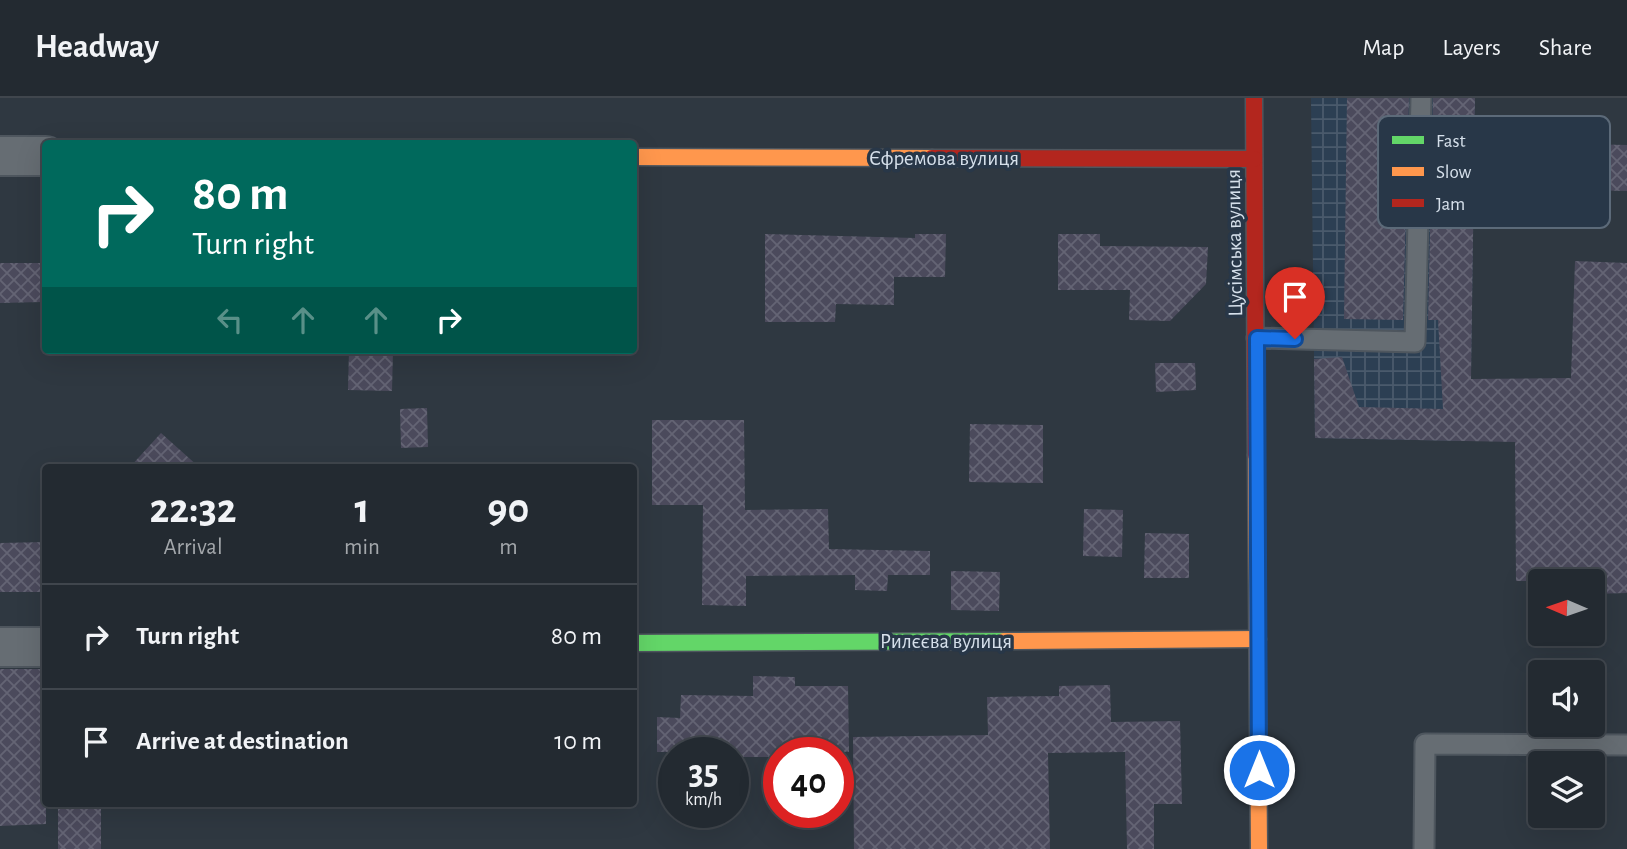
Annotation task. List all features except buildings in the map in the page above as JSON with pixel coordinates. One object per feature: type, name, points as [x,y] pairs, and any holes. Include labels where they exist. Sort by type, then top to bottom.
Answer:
[{"type":"street","name":"Цусімська вулиця","points":[[1254,98],[1259,849]]},
{"type":"street","points":[[0,156],[42,156]]},
{"type":"street","name":"Єфремова вулиця","points":[[637,158],[1254,159]]},
{"type":"street","name":"Рилєєва вулиця","points":[[637,643],[1258,639]]},
{"type":"street","points":[[0,647],[42,647]]},
{"type":"lane","points":[[1421,98],[1421,116]]},
{"type":"lane","points":[[1257,338],[1415,342],[1418,228]]},
{"type":"lane","points":[[1424,849],[1425,744],[1627,746]]},
{"type":"shaded area","points":[[1311,98],[1475,98],[1475,116],[1378,116],[1378,228],[1473,228],[1470,441],[1315,438]]},
{"type":"traffic: fast","points":[[637,643],[1004,641]]},
{"type":"traffic: slow","points":[[637,157],[932,158]]},
{"type":"traffic: slow","points":[[1256,455],[1259,849]]},
{"type":"traffic: slow","points":[[1004,641],[1258,639]]},
{"type":"traffic: jam","points":[[1254,98],[1256,455]]},
{"type":"traffic: jam","points":[[932,158],[1254,159]]},
{"type":"route","points":[[1259,770],[1257,338],[1295,339]]}]
